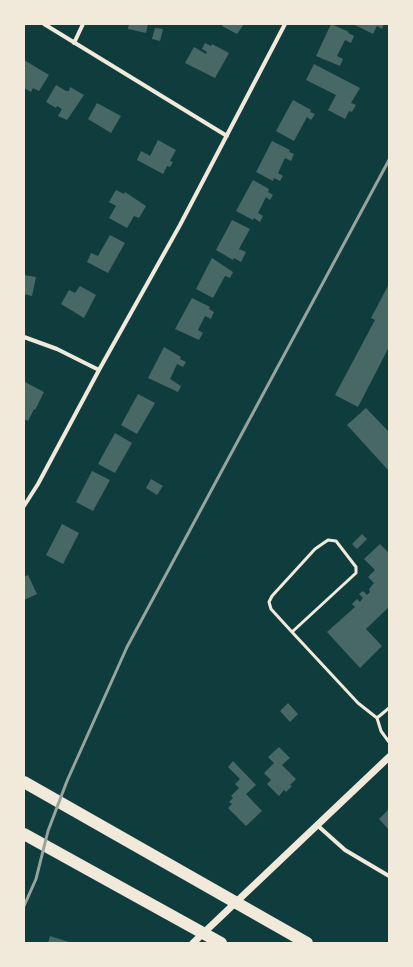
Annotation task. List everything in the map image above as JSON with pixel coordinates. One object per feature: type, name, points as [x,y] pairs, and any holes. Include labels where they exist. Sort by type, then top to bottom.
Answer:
[{"type":"highway","points":[[24,782],[97,822],[307,943]]},
{"type":"highway","points":[[24,834],[165,910],[221,943]]},
{"type":"street","points":[[44,24],[227,136]]},
{"type":"street","points":[[74,43],[83,24]]},
{"type":"street","points":[[24,506],[38,484],[99,370],[180,225],[285,24]]},
{"type":"street","points":[[24,337],[57,349],[99,370]]},
{"type":"street","points":[[193,943],[389,757]]},
{"type":"street","points":[[317,825],[345,850],[389,876]]},
{"type":"lane","points":[[292,632],[356,573],[356,567],[336,541],[328,540],[315,549],[272,596],[269,602],[271,609],[292,632],[358,703],[377,718],[381,731],[389,742]]},
{"type":"lane","points":[[377,718],[389,708]]},
{"type":"building","points":[[129,24],[148,24],[146,33],[128,29]]},
{"type":"building","points":[[223,24],[244,24],[237,34],[222,26]]},
{"type":"building","points":[[331,24],[349,32],[348,33],[354,36],[351,43],[345,40],[337,56],[343,59],[340,66],[316,56]]},
{"type":"building","points":[[353,24],[384,24],[382,29],[377,26],[373,34]]},
{"type":"building","points":[[155,28],[163,29],[160,41],[152,39]]},
{"type":"building","points":[[205,43],[211,46],[212,44],[229,53],[215,78],[185,63],[194,47],[206,54],[207,52],[202,49]]},
{"type":"building","points":[[24,60],[49,75],[39,91],[33,88],[31,92],[24,88]]},
{"type":"building","points":[[314,64],[360,88],[351,103],[356,105],[352,112],[349,111],[345,119],[328,110],[336,95],[306,80]]},
{"type":"building","points":[[56,85],[66,91],[69,91],[70,87],[84,95],[67,120],[58,116],[62,109],[57,106],[56,108],[46,102]]},
{"type":"building","points":[[293,100],[311,110],[310,112],[315,114],[311,120],[307,117],[294,141],[276,131]]},
{"type":"building","points":[[97,103],[121,116],[111,133],[88,119]]},
{"type":"building","points":[[158,140],[176,150],[170,161],[173,162],[170,167],[167,166],[163,174],[137,160],[141,151],[150,156]]},
{"type":"building","points":[[272,141],[290,150],[289,152],[294,154],[291,161],[285,158],[278,173],[283,176],[280,181],[274,178],[273,181],[256,172]]},
{"type":"building","points":[[253,180],[269,189],[268,192],[273,195],[270,200],[266,197],[258,213],[263,216],[260,222],[236,211]]},
{"type":"building","points":[[116,190],[124,194],[125,192],[146,206],[139,218],[134,216],[127,228],[109,218],[116,206],[109,202]]},
{"type":"building","points":[[232,220],[250,229],[239,249],[246,252],[241,262],[234,258],[233,260],[216,250]]},
{"type":"building","points":[[110,235],[125,243],[108,273],[87,262],[91,253],[98,256]]},
{"type":"building","points":[[212,258],[233,272],[230,278],[225,276],[213,298],[196,289]]},
{"type":"building","points":[[24,275],[36,277],[32,296],[24,294]]},
{"type":"building","points":[[389,284],[389,347],[358,407],[335,395],[375,320],[371,318]]},
{"type":"building","points":[[80,286],[96,295],[84,318],[61,304],[69,290],[75,293]]},
{"type":"building","points":[[192,298],[210,307],[209,309],[214,312],[211,319],[205,316],[198,330],[203,333],[199,340],[175,329]]},
{"type":"building","points":[[164,347],[181,357],[180,359],[186,362],[183,367],[177,364],[170,379],[181,386],[178,392],[148,378]]},
{"type":"building","points":[[25,382],[44,392],[28,421],[24,419]]},
{"type":"building","points":[[138,394],[155,403],[137,434],[121,425]]},
{"type":"building","points":[[366,408],[389,432],[389,471],[347,425]]},
{"type":"building","points":[[115,433],[132,443],[115,473],[98,464]]},
{"type":"building","points":[[92,471],[110,480],[93,511],[76,502]]},
{"type":"building","points":[[151,479],[163,486],[157,495],[146,488]]},
{"type":"building","points":[[62,524],[79,533],[63,564],[46,555]]},
{"type":"building","points":[[362,534],[367,539],[357,549],[352,544]]},
{"type":"building","points":[[380,544],[389,553],[389,607],[366,629],[382,646],[360,668],[327,632],[355,607],[352,604],[357,599],[360,602],[363,598],[359,594],[363,591],[367,595],[370,592],[369,589],[374,583],[368,577],[375,570],[364,559]]},
{"type":"building","points":[[28,575],[37,594],[24,600],[24,577]]},
{"type":"building","points":[[288,703],[298,714],[290,722],[280,711]]},
{"type":"building","points":[[279,747],[290,758],[282,765],[296,779],[286,792],[284,790],[279,796],[267,784],[271,780],[264,773],[274,763],[268,757]]},
{"type":"building","points":[[233,761],[256,785],[246,794],[262,811],[246,826],[228,808],[232,804],[229,802],[233,798],[231,796],[239,788],[235,784],[240,779],[228,767]]},
{"type":"building","points":[[389,809],[389,830],[379,819]]},
{"type":"building","points":[[50,936],[72,943],[48,943]]},
{"type":"railway","points":[[24,906],[36,879],[48,831],[67,781],[127,647],[389,160]]}]
